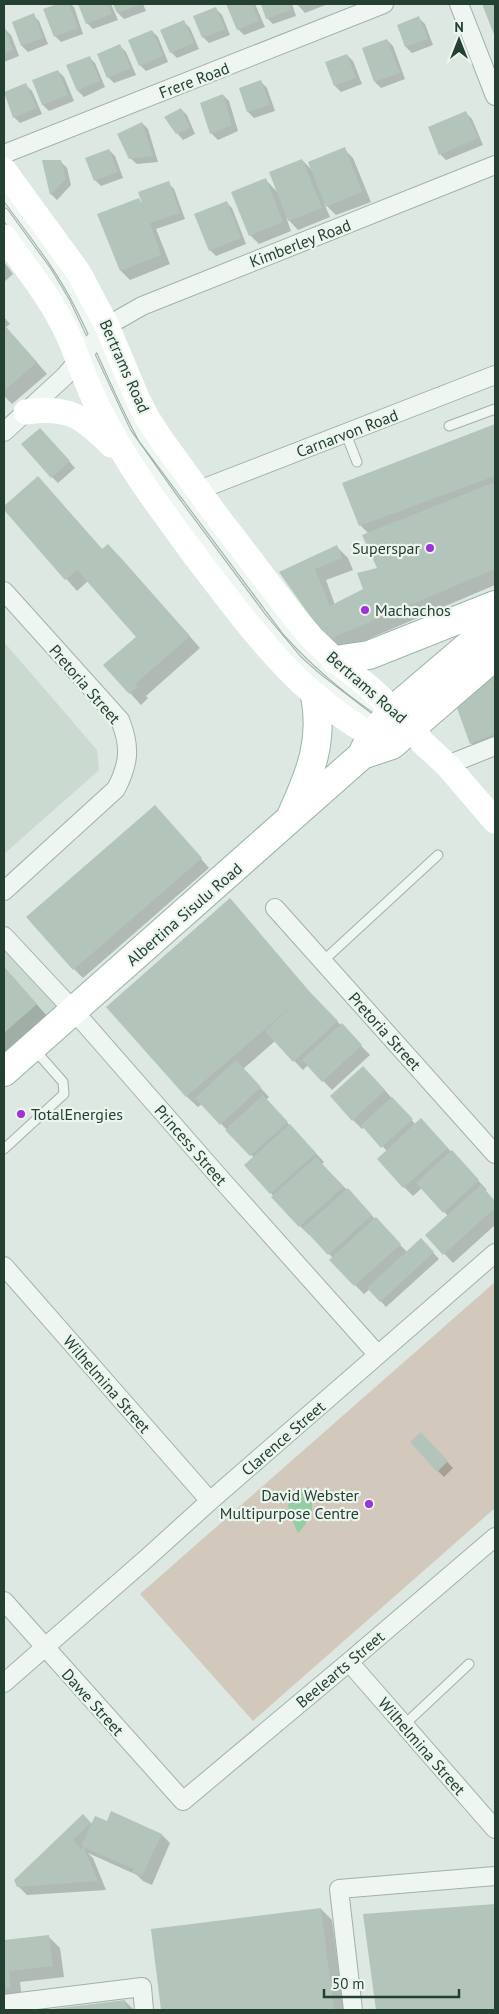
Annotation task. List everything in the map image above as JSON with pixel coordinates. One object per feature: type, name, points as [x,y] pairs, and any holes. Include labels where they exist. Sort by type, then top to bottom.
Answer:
[{"type":"main road","name":"Bertrams Road","points":[[4,170],[71,261],[92,296],[92,343],[102,416],[124,456],[154,500],[268,650],[315,696],[393,733]]},
{"type":"main road","name":"Bertrams Road","points":[[4,237],[43,290],[67,334],[92,343],[138,400],[161,439],[296,619],[334,660],[393,733]]},
{"type":"main road","points":[[26,412],[46,409],[70,413],[92,426],[124,456]]},
{"type":"main road","points":[[334,660],[370,655],[495,605]]},
{"type":"main road","name":"Albertina Sisulu Road","points":[[393,733],[495,623]]},
{"type":"main road","name":"Albertina Sisulu Road","points":[[4,1072],[393,733],[495,656]]},
{"type":"main road","points":[[288,823],[303,790],[315,753],[319,725],[315,696]]},
{"type":"main road","points":[[393,733],[447,765],[495,821]]},
{"type":"street","name":"Frere Road","points":[[4,154],[384,4]]},
{"type":"street","points":[[459,4],[495,96]]},
{"type":"street","name":"Kimberley Road","points":[[4,432],[26,412],[92,343],[142,306],[495,165]]},
{"type":"street","name":"Carnarvon Road","points":[[199,490],[495,375]]},
{"type":"street","name":"Pretoria Street","points":[[4,591],[120,720],[128,742],[124,774],[116,789],[4,891]]},
{"type":"street","points":[[447,765],[495,746]]},
{"type":"street","name":"Pretoria Street","points":[[275,908],[495,1154]]},
{"type":"street","name":"Princess Street","points":[[4,936],[74,1011],[378,1355]]},
{"type":"street","name":"Clarence Street","points":[[4,1683],[495,1253]]},
{"type":"street","name":"Wilhelmina Street","points":[[4,1266],[210,1501]]},
{"type":"street","name":"Beelearts Street","points":[[183,1801],[350,1662],[495,1537]]},
{"type":"street","name":"Dawe Street","points":[[4,1602],[183,1801]]},
{"type":"street","name":"Wilhelmina Street","points":[[350,1662],[495,1829]]},
{"type":"street","points":[[353,2010],[339,1889],[495,1876]]},
{"type":"street","points":[[4,2004],[142,1987],[144,2010]]},
{"type":"lane","points":[[4,193],[58,268],[79,304],[113,404],[137,449],[261,617],[297,660],[316,677],[393,733]]},
{"type":"lane","points":[[4,213],[46,272],[92,343]]},
{"type":"lane","points":[[449,426],[495,408]]},
{"type":"lane","points":[[346,434],[357,462]]},
{"type":"lane","points":[[323,961],[438,855]]},
{"type":"lane","points":[[4,1149],[64,1094],[63,1082],[32,1047]]},
{"type":"lane","points":[[404,1725],[469,1664]]},
{"type":"shaded area","points":[[4,642],[97,750],[99,770],[4,854]]},
{"type":"shaded area","points":[[4,933],[74,1011],[4,1072]]},
{"type":"shaded area","name":"David Webster Multipurpose Centre","points":[[495,1282],[495,1508],[253,1721],[140,1594]]},
{"type":"shaded area","points":[[309,1487],[312,1501],[310,1517],[298,1533],[289,1513],[288,1502],[299,1490]]},
{"type":"building","points":[[57,4],[69,4],[78,28],[54,37],[43,9]]},
{"type":"building","points":[[78,4],[108,4],[112,14],[86,24]]},
{"type":"building","points":[[113,4],[143,4],[117,13]]},
{"type":"building","points":[[226,4],[252,4],[259,21],[237,30]]},
{"type":"building","points":[[261,4],[289,4],[291,10],[266,19]]},
{"type":"building","points":[[482,4],[495,4],[495,37]]},
{"type":"building","points":[[216,7],[225,29],[202,38],[193,16]]},
{"type":"building","points":[[34,13],[43,38],[21,46],[12,22]]},
{"type":"building","points":[[419,16],[428,39],[405,47],[397,25]]},
{"type":"building","points":[[184,20],[194,43],[170,53],[160,30]]},
{"type":"building","points":[[4,25],[13,50],[4,54]]},
{"type":"building","points":[[152,30],[163,56],[139,66],[128,40]]},
{"type":"building","points":[[387,39],[400,73],[374,82],[362,48]]},
{"type":"building","points":[[120,44],[131,68],[107,78],[97,54]]},
{"type":"building","points":[[347,54],[356,78],[334,86],[325,62]]},
{"type":"building","points":[[90,56],[100,81],[77,91],[66,65]]},
{"type":"building","points":[[58,70],[68,95],[42,105],[32,80]]},
{"type":"building","points":[[261,80],[270,105],[247,112],[239,88]]},
{"type":"building","points":[[26,83],[37,108],[13,118],[4,92]]},
{"type":"building","points":[[223,94],[232,125],[210,134],[200,103]]},
{"type":"building","points":[[181,108],[190,128],[176,134],[164,117]]},
{"type":"building","points":[[466,111],[478,138],[439,155],[428,127]]},
{"type":"building","points":[[142,122],[153,156],[129,159],[117,134]]},
{"type":"building","points":[[345,147],[362,192],[326,207],[308,162]]},
{"type":"building","points":[[109,149],[118,172],[94,181],[85,158]]},
{"type":"building","points":[[302,159],[322,208],[288,221],[269,172]]},
{"type":"building","points":[[42,160],[61,160],[66,179],[50,195]]},
{"type":"building","points":[[266,178],[283,222],[249,236],[231,192]]},
{"type":"building","points":[[169,181],[180,213],[150,223],[161,255],[120,271],[97,214],[139,198],[147,217],[138,192]]},
{"type":"building","points":[[227,201],[241,238],[209,251],[194,214]]},
{"type":"building","points":[[4,325],[37,362],[4,391]]},
{"type":"building","points":[[495,424],[495,476],[359,526],[342,483]]},
{"type":"building","points":[[40,428],[70,461],[51,478],[21,444]]},
{"type":"building","points":[[38,476],[102,549],[108,544],[190,636],[135,684],[138,686],[129,694],[103,665],[136,637],[77,570],[65,580],[4,510],[4,506]]},
{"type":"building","points":[[495,482],[495,569],[327,640],[279,572],[337,545],[342,558],[315,569],[330,606],[363,589],[357,573],[377,568],[362,535]]},
{"type":"building","points":[[495,676],[495,734],[470,744],[454,700]]},
{"type":"building","points":[[155,805],[202,858],[73,970],[26,917]]},
{"type":"building","points":[[230,898],[309,991],[338,1021],[293,1062],[265,1031],[301,998],[186,1097],[106,1007]]},
{"type":"building","points":[[4,967],[37,1004],[4,1033]]},
{"type":"building","points":[[342,1023],[362,1045],[322,1082],[302,1060]]},
{"type":"building","points":[[236,1060],[261,1087],[220,1125],[195,1098]]},
{"type":"building","points":[[363,1066],[385,1090],[352,1121],[330,1096]]},
{"type":"building","points":[[263,1095],[288,1122],[250,1156],[225,1130]]},
{"type":"building","points":[[392,1097],[413,1119],[381,1148],[361,1125]]},
{"type":"building","points":[[421,1118],[448,1148],[403,1188],[377,1159]]},
{"type":"building","points":[[290,1124],[316,1153],[270,1194],[244,1165]]},
{"type":"building","points":[[452,1150],[479,1180],[443,1213],[416,1183]]},
{"type":"building","points":[[316,1157],[343,1187],[299,1227],[271,1197]]},
{"type":"building","points":[[481,1185],[495,1201],[495,1208],[443,1255],[425,1235]]},
{"type":"building","points":[[348,1188],[372,1215],[328,1255],[303,1228]]},
{"type":"building","points":[[376,1217],[401,1244],[354,1286],[329,1260]]},
{"type":"building","points":[[421,1238],[434,1252],[380,1302],[367,1288]]},
{"type":"building","points":[[421,1432],[448,1461],[437,1472],[410,1442]]},
{"type":"building","points":[[111,1811],[162,1834],[142,1876],[132,1872],[134,1869],[81,1846],[95,1816],[107,1821]]},
{"type":"building","points":[[83,1814],[91,1823],[73,1840],[81,1849],[84,1847],[98,1881],[17,1887],[14,1880]]},
{"type":"building","points":[[495,1904],[495,2010],[376,2010],[363,1914]]},
{"type":"building","points":[[321,1908],[334,2010],[161,2010],[151,1929]]},
{"type":"building","points":[[49,1935],[53,1966],[9,1971],[11,1988],[4,1989],[4,1940]]},
{"type":"building","points":[[125,2000],[127,2010],[52,2010],[52,2009]]},
{"type":"place","name":"Superspar","points":[[430,548]]},
{"type":"place","name":"Machachos","points":[[365,610]]},
{"type":"place","name":"TotalEnergies","points":[[21,1114]]},
{"type":"place","name":"David Webster Multipurpose Centre","points":[[369,1504]]}]
